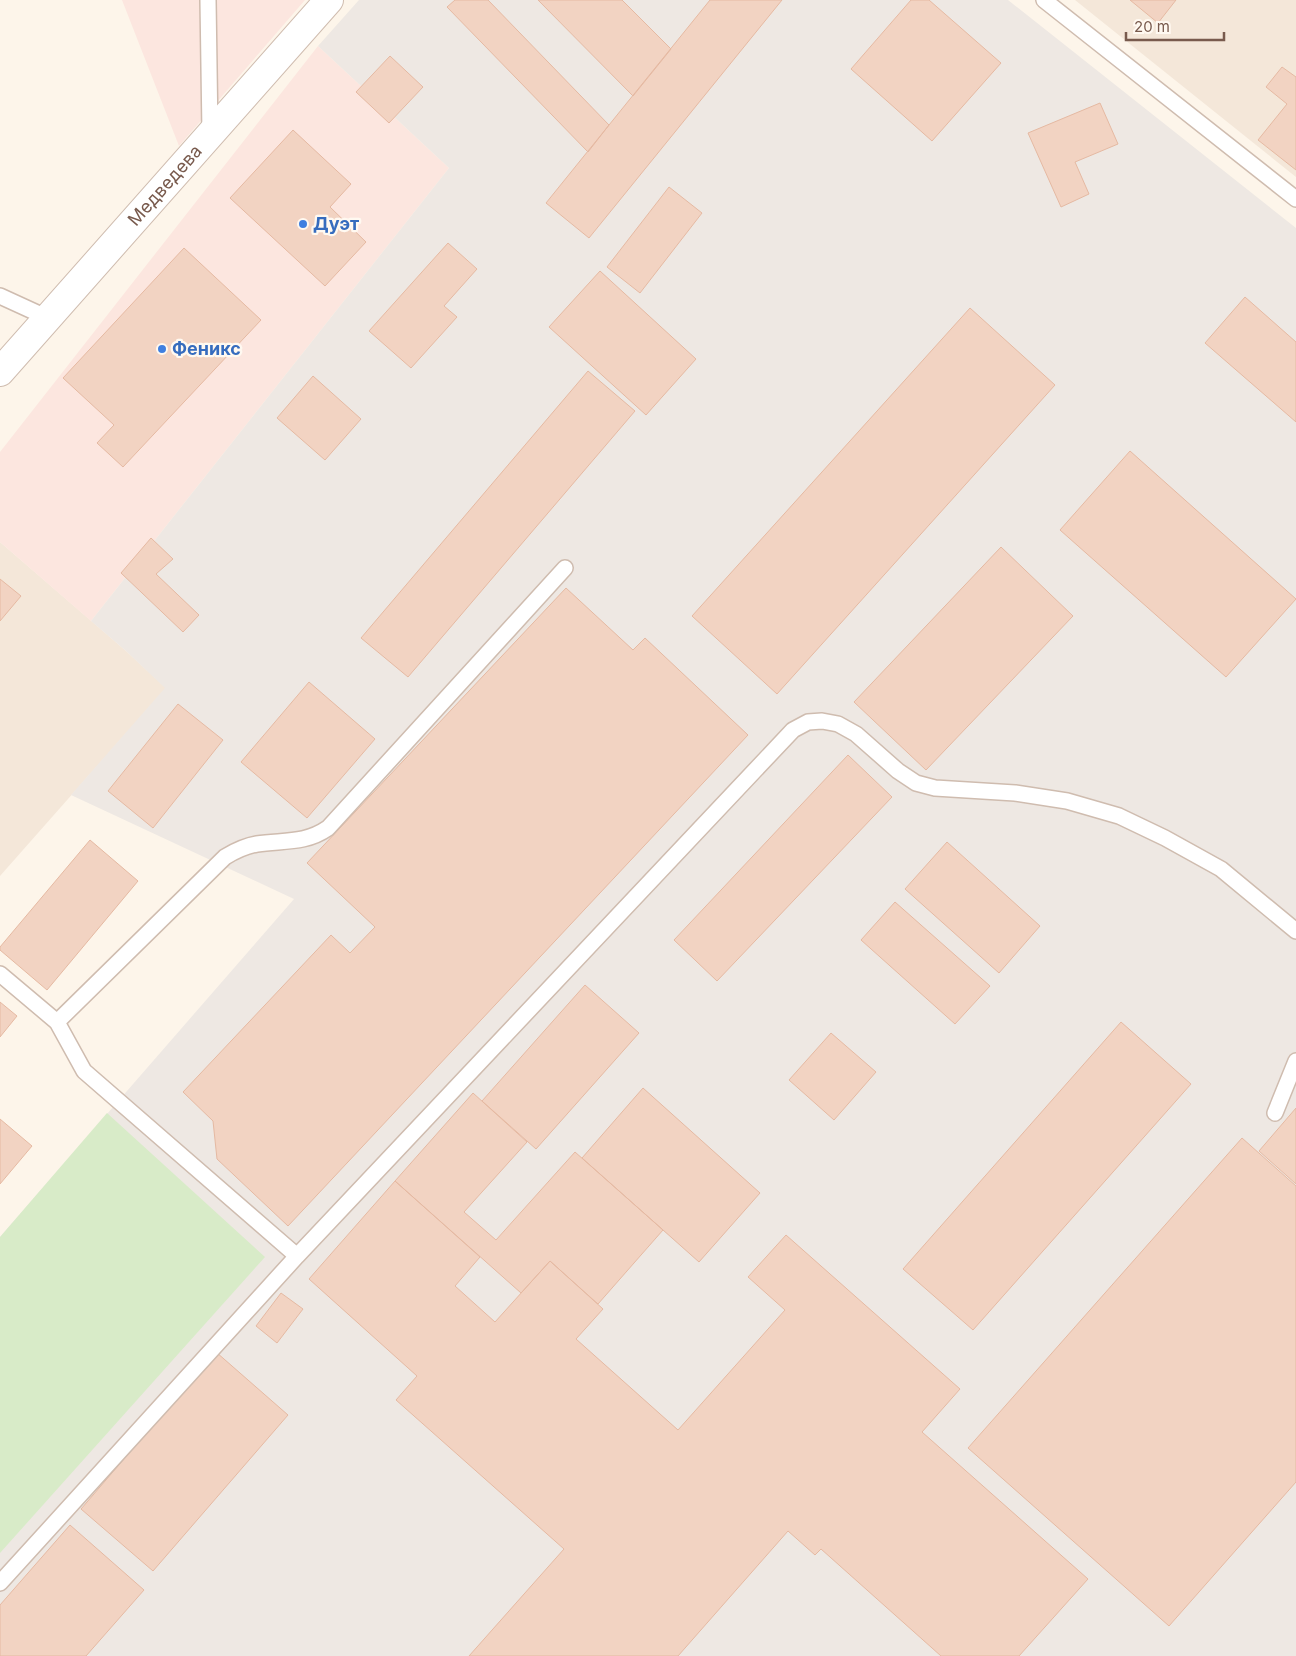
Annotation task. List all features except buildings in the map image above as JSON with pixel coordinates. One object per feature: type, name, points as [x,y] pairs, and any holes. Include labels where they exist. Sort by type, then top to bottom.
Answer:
[{"type":"street","name":"Медведева","points":[[0,372],[329,0]]},
{"type":"lane","points":[[208,0],[210,136]]},
{"type":"lane","points":[[1044,0],[1296,198]]},
{"type":"lane","points":[[0,296],[48,318]]},
{"type":"lane","points":[[57,1022],[225,857],[237,849],[255,844],[296,841],[317,836],[328,828],[565,568]]},
{"type":"lane","points":[[0,1583],[297,1256],[793,730],[808,722],[822,721],[838,724],[856,734],[898,771],[916,783],[936,788],[1015,793],[1067,801],[1119,816],[1165,838],[1221,869],[1296,931]]},
{"type":"lane","points":[[0,974],[57,1022],[84,1071],[297,1256]]},
{"type":"lane","points":[[1275,1113],[1296,1061]]},
{"type":"shaded area","points":[[122,0],[305,0],[179,146]]},
{"type":"shaded area","points":[[359,0],[1008,0],[1296,228],[1296,1656],[0,1656],[0,1237],[294,899],[71,795],[165,688],[91,621],[449,168],[318,46]]},
{"type":"shaded area","points":[[1075,0],[1296,0],[1296,177]]},
{"type":"shaded area","points":[[318,46],[449,168],[91,621],[0,542],[0,452]]},
{"type":"shaded area","points":[[0,542],[166,688],[0,876]]},
{"type":"green space","points":[[107,1113],[265,1257],[0,1553],[0,1237]]},
{"type":"place","name":"Дуэт","points":[[303,224]]},
{"type":"place","name":"Феникс","points":[[162,349]]}]
